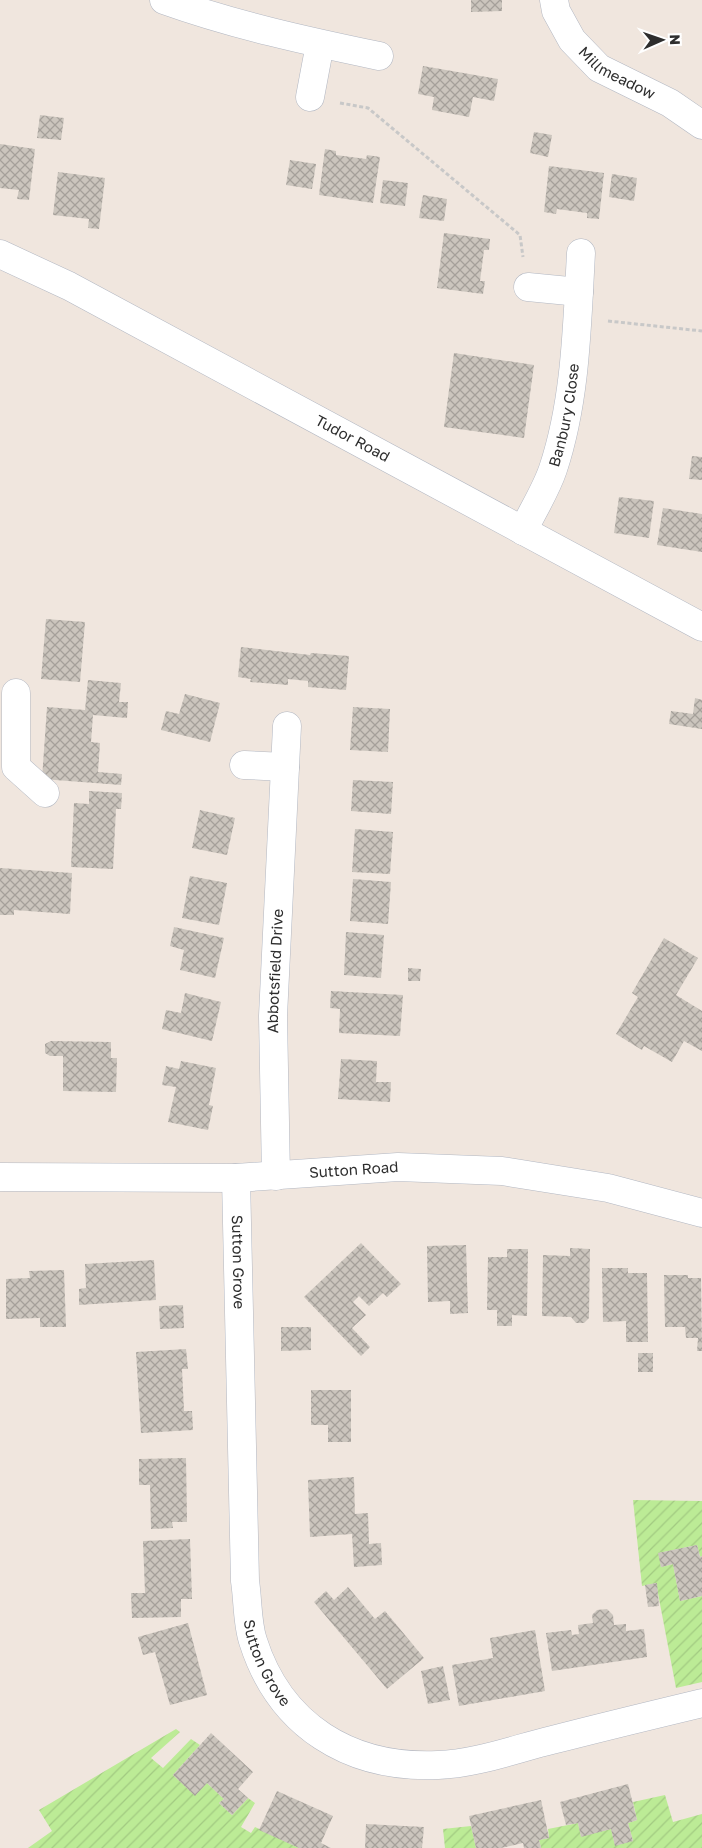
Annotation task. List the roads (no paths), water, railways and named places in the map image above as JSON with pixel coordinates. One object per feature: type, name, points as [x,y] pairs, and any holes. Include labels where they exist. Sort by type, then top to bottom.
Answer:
[{"type":"street","points":[[164,0],[197,12],[320,44],[380,56]]},
{"type":"street","name":"Millmeadow","points":[[554,0],[556,11],[572,40],[599,68],[670,103],[702,126]]},
{"type":"street","points":[[310,97],[320,44]]},
{"type":"street","name":"Tudor Road","points":[[0,254],[69,286],[702,627]]},
{"type":"street","name":"Banbury Close","points":[[523,531],[552,470],[564,431],[572,380],[581,254]]},
{"type":"street","points":[[528,287],[577,305]]},
{"type":"street","points":[[16,693],[8,767],[45,793]]},
{"type":"street","name":"Abbotsfield Drive","points":[[276,1176],[273,1016],[287,726]]},
{"type":"street","points":[[244,765],[285,767]]},
{"type":"street","name":"Sutton Road","points":[[0,1176],[236,1178],[398,1167],[502,1171],[608,1188],[702,1213]]},
{"type":"street","name":"Sutton Grove","points":[[236,1178],[245,1581],[253,1640],[270,1682],[294,1714],[327,1739],[363,1757],[401,1765],[440,1765],[482,1757],[702,1703]]}]
